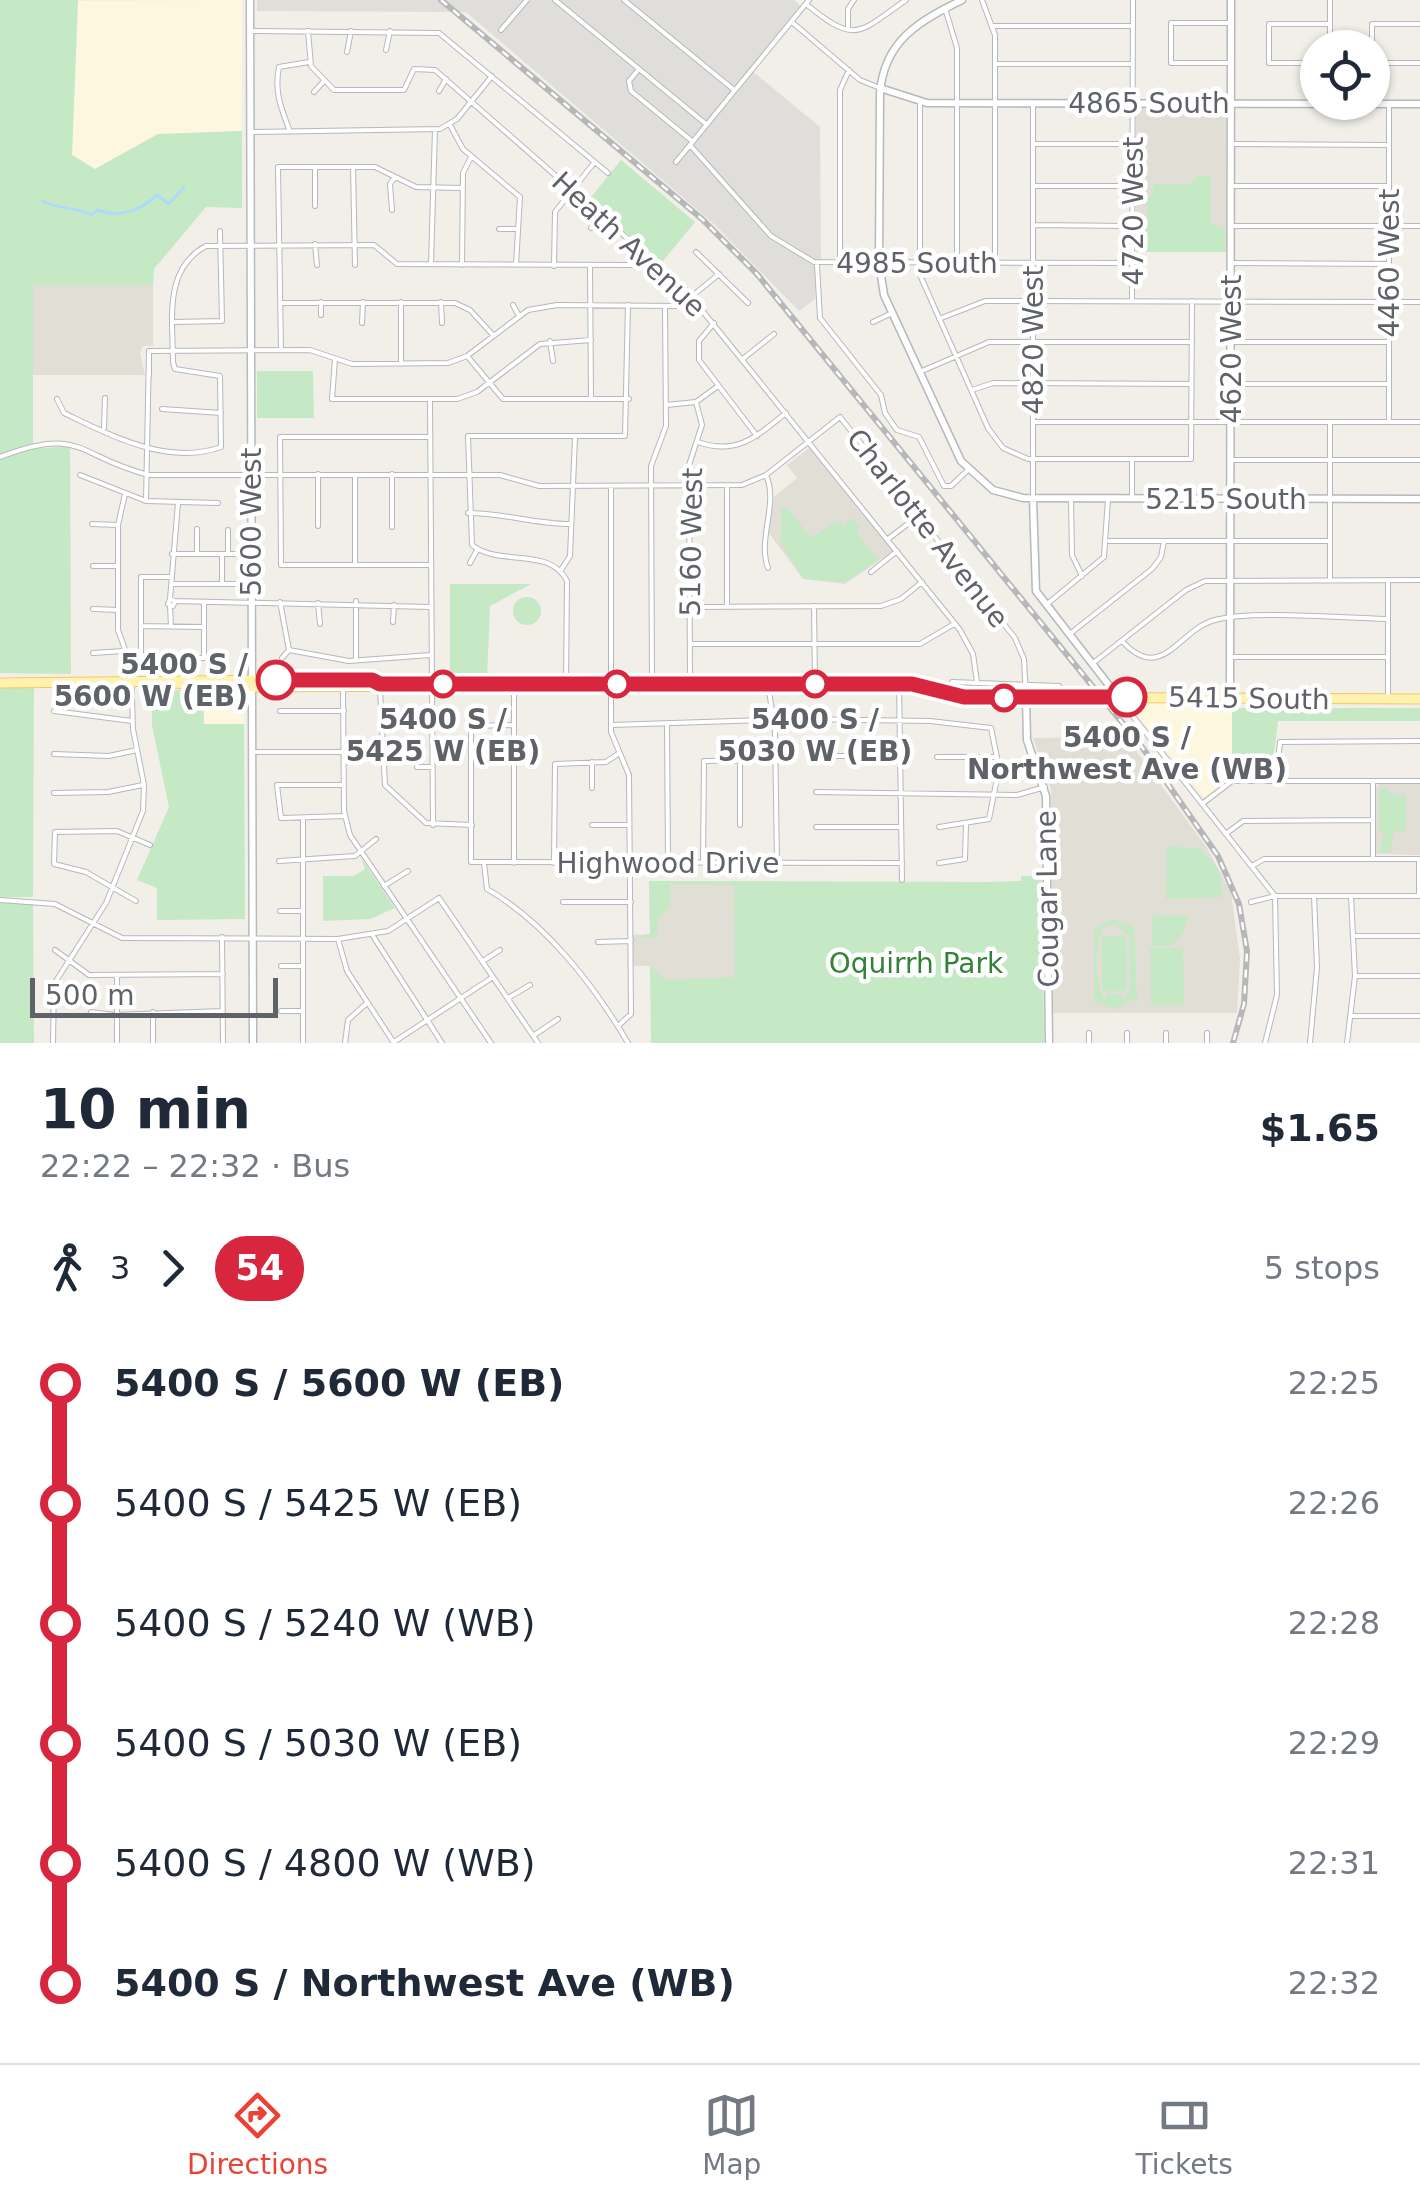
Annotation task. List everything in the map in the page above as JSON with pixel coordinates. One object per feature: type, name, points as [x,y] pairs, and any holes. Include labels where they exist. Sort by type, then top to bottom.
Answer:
[{"type":"main road","points":[[0,682],[372,680],[380,684]]},
{"type":"main road","points":[[251,683],[344,687],[380,684]]},
{"type":"main road","name":"5415 South","points":[[380,684],[900,684],[964,697],[1420,699]]},
{"type":"street","name":"5600 West","points":[[250,0],[253,1043]]},
{"type":"street","points":[[500,30],[527,0]]},
{"type":"street","points":[[555,0],[706,125]]},
{"type":"street","points":[[624,0],[734,91]]},
{"type":"street","points":[[848,28],[848,9],[854,0]]},
{"type":"street","points":[[676,162],[808,2],[830,24],[848,28],[873,27],[906,0]]},
{"type":"street","points":[[817,263],[820,318],[881,396],[891,422],[902,433],[919,438],[942,484],[952,485],[968,470],[892,313],[879,263],[880,88],[886,60],[898,41],[917,23],[962,0]]},
{"type":"street","points":[[982,0],[993,26],[995,64],[994,263]]},
{"type":"street","name":"4720 West","points":[[1132,301],[1133,0]]},
{"type":"street","name":"4620 West","points":[[1230,699],[1231,0]]},
{"type":"street","points":[[1330,0],[1330,30]]},
{"type":"street","points":[[945,8],[957,42],[957,263]]},
{"type":"street","points":[[793,23],[849,70],[880,88]]},
{"type":"street","points":[[1231,24],[1170,23],[1171,63],[1231,63]]},
{"type":"street","points":[[1300,63],[1269,63],[1270,24],[1330,24]]},
{"type":"street","points":[[1372,30],[1372,24],[1420,24]]},
{"type":"street","points":[[993,26],[1133,26]]},
{"type":"street","points":[[308,31],[309,62],[323,82],[337,90],[404,90],[411,72],[424,66],[446,79],[439,91]]},
{"type":"street","points":[[347,52],[351,31]]},
{"type":"street","points":[[386,50],[390,31]]},
{"type":"street","points":[[250,32],[440,33],[608,173]]},
{"type":"street","points":[[290,129],[280,106],[277,73],[279,67],[309,62]]},
{"type":"street","points":[[1390,63],[1420,63]]},
{"type":"street","points":[[995,64],[1132,64]]},
{"type":"street","name":"4985 South","points":[[639,69],[630,81],[631,91],[691,143],[771,236],[817,263],[1132,263]]},
{"type":"street","points":[[840,263],[840,90],[849,70]]},
{"type":"street","points":[[250,132],[434,130],[450,125],[492,76]]},
{"type":"street","name":"Heath Avenue","points":[[446,79],[693,299],[955,624],[973,654],[977,682]]},
{"type":"street","points":[[314,92],[323,82]]},
{"type":"street","name":"4865 South","points":[[880,88],[920,102],[1300,103]]},
{"type":"street","points":[[920,102],[919,263],[971,390],[998,443],[1009,453],[1033,459],[1192,459],[1192,302]]},
{"type":"street","name":"4820 West","points":[[1033,103],[1033,576],[1046,605]]},
{"type":"street","name":"4865 South","points":[[1390,104],[1420,104]]},
{"type":"street","name":"4460 West","points":[[1389,120],[1389,422]]},
{"type":"street","points":[[450,125],[472,156],[520,197],[516,266]]},
{"type":"street","points":[[431,266],[434,130]]},
{"type":"street","points":[[1033,144],[1132,144]]},
{"type":"street","points":[[1231,144],[1389,145]]},
{"type":"street","points":[[462,265],[463,173],[472,156]]},
{"type":"street","points":[[554,266],[554,216],[594,162]]},
{"type":"street","points":[[315,166],[315,206]]},
{"type":"street","points":[[282,350],[278,167],[380,168],[410,185],[462,188]]},
{"type":"street","points":[[352,167],[355,265]]},
{"type":"street","points":[[392,210],[390,184],[395,177]]},
{"type":"street","points":[[1033,186],[1132,186]]},
{"type":"street","points":[[1231,186],[1389,186]]},
{"type":"street","points":[[591,228],[604,220]]},
{"type":"street","points":[[1033,226],[1132,226]]},
{"type":"street","points":[[1231,226],[1420,226]]},
{"type":"street","points":[[499,229],[516,229]]},
{"type":"street","points":[[173,322],[222,321],[220,231]]},
{"type":"street","points":[[56,399],[64,413],[149,450],[221,448],[220,376],[180,372],[174,366],[178,274],[200,249],[222,244],[353,244],[380,247],[397,264],[431,266],[631,266],[646,256]]},
{"type":"street","points":[[315,244],[317,265]]},
{"type":"street","points":[[696,252],[748,304]]},
{"type":"street","points":[[1231,263],[1389,264]]},
{"type":"street","points":[[590,265],[591,399]]},
{"type":"street","points":[[146,501],[149,352],[310,350],[335,359],[448,363],[467,356],[518,314],[546,306],[665,308],[693,299],[718,274]]},
{"type":"street","points":[[281,302],[441,302],[470,310],[492,334]]},
{"type":"street","points":[[321,302],[321,315]]},
{"type":"street","points":[[362,302],[362,322]]},
{"type":"street","points":[[401,302],[401,364]]},
{"type":"street","points":[[441,302],[442,324]]},
{"type":"street","points":[[939,319],[980,302],[1420,302]]},
{"type":"street","points":[[513,305],[518,314]]},
{"type":"street","points":[[566,684],[569,590],[562,570],[547,563],[477,550],[468,538],[468,436],[625,436],[628,305]]},
{"type":"street","points":[[652,684],[652,455],[665,430],[665,308]]},
{"type":"street","points":[[873,322],[892,313]]},
{"type":"street","points":[[714,323],[701,337],[697,350],[701,364],[757,436]]},
{"type":"street","points":[[744,358],[774,334]]},
{"type":"street","points":[[335,359],[332,399],[430,400],[467,397],[528,350],[550,341],[591,340]]},
{"type":"street","points":[[550,341],[554,361]]},
{"type":"street","points":[[920,373],[989,342],[1192,342]]},
{"type":"street","points":[[1231,342],[1389,342]]},
{"type":"street","points":[[467,356],[503,399],[628,399]]},
{"type":"street","points":[[971,390],[988,384],[1192,384]]},
{"type":"street","points":[[1231,384],[1389,384]]},
{"type":"street","points":[[666,405],[696,402],[718,386]]},
{"type":"street","points":[[104,428],[105,398]]},
{"type":"street","points":[[430,400],[433,825]]},
{"type":"street","name":"5160 West","points":[[690,684],[690,461],[702,425],[696,402]]},
{"type":"street","points":[[162,409],[221,412]]},
{"type":"street","points":[[698,442],[737,447],[787,412]]},
{"type":"street","name":"Charlotte Avenue","points":[[810,441],[840,417],[1015,638],[1024,659],[1026,698]]},
{"type":"street","points":[[1033,422],[1420,422]]},
{"type":"street","points":[[1330,422],[1330,580]]},
{"type":"street","points":[[562,570],[570,556],[575,436]]},
{"type":"street","points":[[430,437],[280,437],[281,565],[430,565]]},
{"type":"street","points":[[0,457],[59,442],[84,446],[118,465],[148,475],[506,475],[534,485],[727,486],[747,484],[766,475],[810,441]]},
{"type":"street","points":[[1132,459],[1132,499]]},
{"type":"street","points":[[1231,460],[1420,460]]},
{"type":"street","name":"5215 South","points":[[968,470],[993,490],[1033,499],[1420,499]]},
{"type":"street","points":[[318,474],[318,526]]},
{"type":"street","points":[[355,474],[355,565]]},
{"type":"street","points":[[392,474],[392,527]]},
{"type":"street","points":[[80,475],[146,501],[218,503]]},
{"type":"street","points":[[766,475],[770,488],[765,539],[768,568]]},
{"type":"street","points":[[611,486],[610,725],[628,768],[632,864],[631,1014],[618,1026]]},
{"type":"street","points":[[727,486],[728,606]]},
{"type":"street","points":[[53,1043],[53,987],[112,888],[143,811],[144,785],[132,721],[132,684],[118,610],[118,525],[125,494]]},
{"type":"street","points":[[1071,499],[1072,555],[1082,576]]},
{"type":"street","points":[[1108,499],[1109,541],[1103,559],[1046,605],[1274,896],[1277,995],[1266,1043]]},
{"type":"street","points":[[171,626],[172,554],[178,503]]},
{"type":"street","points":[[468,513],[570,524]]},
{"type":"street","points":[[888,539],[918,516]]},
{"type":"street","points":[[92,524],[118,525]]},
{"type":"street","points":[[197,529],[197,554]]},
{"type":"street","points":[[222,584],[228,530]]},
{"type":"street","points":[[1109,541],[1330,541]]},
{"type":"street","points":[[1069,634],[1152,569],[1162,557],[1164,541]]},
{"type":"street","points":[[470,563],[477,550]]},
{"type":"street","points":[[870,572],[897,551]]},
{"type":"street","points":[[172,554],[239,554]]},
{"type":"street","points":[[92,566],[118,566]]},
{"type":"street","points":[[172,576],[140,577],[141,658],[204,658],[204,602]]},
{"type":"street","points":[[1092,664],[1192,586],[1231,580],[1420,580]]},
{"type":"street","points":[[1388,580],[1388,699]]},
{"type":"street","points":[[690,606],[886,606],[922,582]]},
{"type":"street","points":[[172,584],[238,584]]},
{"type":"street","points":[[173,601],[430,606]]},
{"type":"street","points":[[280,602],[289,650]]},
{"type":"street","points":[[356,602],[356,660]]},
{"type":"street","points":[[318,603],[320,624]]},
{"type":"street","points":[[393,622],[394,605]]},
{"type":"street","points":[[814,606],[815,684]]},
{"type":"street","points":[[93,610],[118,610]]},
{"type":"street","points":[[1122,640],[1140,655],[1160,656],[1203,624],[1231,618],[1388,619]]},
{"type":"street","points":[[690,644],[920,644],[955,624]]},
{"type":"street","points":[[140,626],[204,626]]},
{"type":"street","points":[[93,653],[106,656],[123,650]]},
{"type":"street","points":[[289,650],[300,656],[356,660],[430,655]]},
{"type":"street","points":[[282,658],[289,650]]},
{"type":"street","points":[[1231,656],[1388,657]]},
{"type":"street","points":[[952,682],[1059,686]]},
{"type":"street","points":[[380,684],[382,781],[413,814],[433,825],[472,825]]},
{"type":"street","points":[[514,684],[514,863]]},
{"type":"street","points":[[768,684],[776,760],[777,863]]},
{"type":"street","points":[[900,684],[902,880]]},
{"type":"street","points":[[344,687],[346,816],[361,853],[491,1043]]},
{"type":"street","name":"Cougar Lane","points":[[1026,698],[1028,740],[1045,787],[1049,1043]]},
{"type":"street","points":[[54,711],[132,721]]},
{"type":"street","points":[[280,711],[344,711]]},
{"type":"street","points":[[610,725],[773,719],[899,721],[991,728],[996,757],[989,819],[939,827]]},
{"type":"street","points":[[417,723],[432,723]]},
{"type":"street","points":[[514,725],[471,726],[471,862],[484,863],[487,889],[526,912],[628,1043]]},
{"type":"street","points":[[667,725],[668,862]]},
{"type":"street","points":[[1276,782],[1276,746],[1281,741],[1420,741]]},
{"type":"street","points":[[54,754],[109,756],[136,750]]},
{"type":"street","points":[[252,752],[381,752]]},
{"type":"street","points":[[554,863],[556,764],[611,761],[620,753]]},
{"type":"street","points":[[816,756],[900,756]]},
{"type":"street","points":[[936,757],[996,757]]},
{"type":"street","points":[[740,760],[740,824]]},
{"type":"street","points":[[703,862],[704,761],[776,760]]},
{"type":"street","points":[[592,762],[592,788]]},
{"type":"street","points":[[417,767],[432,767]]},
{"type":"street","points":[[1202,804],[1232,781],[1420,782]]},
{"type":"street","points":[[1372,781],[1373,858]]},
{"type":"street","points":[[344,784],[277,785],[281,818],[346,816]]},
{"type":"street","points":[[54,794],[108,792],[144,785]]},
{"type":"street","points":[[816,792],[1022,795],[1045,787]]},
{"type":"street","points":[[303,818],[303,1043]]},
{"type":"street","points":[[1226,834],[1244,820],[1373,820]]},
{"type":"street","points":[[939,863],[964,861],[966,824]]},
{"type":"street","points":[[592,825],[630,825]]},
{"type":"street","points":[[816,827],[900,827]]},
{"type":"street","points":[[136,901],[86,872],[54,864],[55,832],[111,830],[150,845]]},
{"type":"street","points":[[279,861],[361,853],[376,839]]},
{"type":"street","points":[[1251,866],[1264,859],[1420,859],[1420,896],[1274,896],[1252,902]]},
{"type":"street","name":"Highwood Drive","points":[[484,863],[902,863]]},
{"type":"street","points":[[384,886],[408,871]]},
{"type":"street","points":[[1310,1043],[1316,978],[1314,896]]},
{"type":"street","points":[[1347,1043],[1354,976],[1351,896]]},
{"type":"street","points":[[0,900],[55,904],[122,938],[338,939],[373,936],[439,898],[538,1043]]},
{"type":"street","points":[[563,902],[631,902]]},
{"type":"street","points":[[280,911],[303,911]]},
{"type":"street","points":[[458,924],[465,919]]},
{"type":"street","points":[[373,936],[442,1043]]},
{"type":"street","points":[[1353,936],[1420,936]]},
{"type":"street","points":[[222,938],[223,1043]]},
{"type":"street","points":[[338,939],[340,959],[394,1043],[493,976]]},
{"type":"street","points":[[598,942],[631,941]]},
{"type":"street","points":[[55,950],[89,975],[222,974]]},
{"type":"street","points":[[482,962],[500,950]]},
{"type":"street","points":[[280,966],[303,966]]},
{"type":"street","points":[[117,975],[117,1043]]},
{"type":"street","points":[[1354,976],[1420,976]]},
{"type":"street","points":[[508,998],[530,985]]},
{"type":"street","points":[[344,1043],[348,1020],[368,1003]]},
{"type":"street","points":[[91,1012],[117,1015],[223,1011]]},
{"type":"street","points":[[281,1011],[304,1011]]},
{"type":"street","points":[[153,1012],[154,1043]]},
{"type":"street","points":[[1350,1016],[1420,1016]]},
{"type":"street","points":[[533,1036],[558,1019]]},
{"type":"street","points":[[1089,1033],[1089,1043]]},
{"type":"street","points":[[1127,1033],[1127,1043]]},
{"type":"street","points":[[1166,1033],[1166,1043]]},
{"type":"street","points":[[1207,1033],[1207,1043]]},
{"type":"shaded area","points":[[242,0],[242,131],[158,134],[95,169],[72,155],[78,1]]},
{"type":"shaded area","points":[[257,0],[794,0],[801,6],[751,70],[820,127],[821,260],[817,260],[815,299],[799,311],[715,225],[466,12],[257,11]]},
{"type":"shaded area","points":[[1136,107],[1226,107],[1227,252],[1136,252]]},
{"type":"shaded area","points":[[33,285],[153,285],[153,346],[143,346],[140,353],[145,375],[33,375]]},
{"type":"shaded area","points":[[810,447],[893,551],[845,584],[803,579],[769,533],[774,497],[797,478],[787,465]]},
{"type":"shaded area","points":[[243,690],[244,724],[203,724],[203,691]]},
{"type":"shaded area","points":[[1232,702],[1232,778],[1204,797],[1129,705]]},
{"type":"shaded area","points":[[1126,737],[1207,848],[1231,892],[1240,959],[1237,1013],[1053,1013],[1051,789],[1033,738]]},
{"type":"shaded area","points":[[1379,784],[1420,784],[1420,855],[1375,854],[1375,789]]},
{"type":"shaded area","points":[[649,881],[777,881],[778,981],[650,980],[650,966],[633,966],[633,935],[650,934]]},
{"type":"green space","points":[[0,0],[78,0],[72,155],[95,169],[158,134],[242,131],[242,208],[206,207],[154,269],[153,285],[33,285],[33,449],[70,446],[71,674],[0,673]]},
{"type":"green space","points":[[621,160],[695,222],[662,262],[588,201]]},
{"type":"green space","points":[[1198,176],[1211,176],[1211,224],[1225,229],[1225,252],[1137,252],[1137,229],[1147,226],[1148,197],[1153,196],[1153,186],[1148,184],[1191,184]]},
{"type":"green space","points":[[257,371],[313,371],[314,418],[257,418]]},
{"type":"green space","points":[[787,507],[811,538],[838,520],[843,526],[853,518],[860,528],[856,532],[879,560],[846,582],[804,579],[781,544],[781,509]]},
{"type":"green space","points":[[450,584],[531,584],[490,606],[487,679],[450,678]]},
{"type":"green space","points":[[527,597],[537,601],[541,611],[537,621],[527,625],[517,621],[513,611],[517,601]]},
{"type":"green space","points":[[0,688],[34,688],[33,897],[0,897]]},
{"type":"green space","points":[[152,689],[203,691],[204,724],[244,724],[245,919],[157,920],[157,888],[137,880],[169,807],[152,725]]},
{"type":"green space","points":[[1232,708],[1420,708],[1420,721],[1278,721],[1271,778],[1232,779]]},
{"type":"green space","points":[[1389,788],[1390,795],[1406,795],[1406,831],[1394,831],[1390,852],[1379,852],[1384,832],[1379,831],[1379,789]]},
{"type":"green space","points":[[1167,846],[1201,849],[1219,870],[1223,897],[1166,899]]},
{"type":"green space","points":[[361,858],[395,908],[370,919],[323,921],[323,876],[354,876],[365,869]]},
{"type":"green space","name":"Oquirrh Park","points":[[1036,875],[1042,881],[1044,1043],[651,1043],[650,966],[666,980],[735,977],[734,885],[670,884],[670,907],[657,920],[657,938],[636,938],[650,934],[649,881],[990,882],[1021,881],[1021,876],[1035,876],[1036,881]]},
{"type":"green space","points":[[0,903],[33,903],[34,1043],[0,1043]]},
{"type":"green space","points":[[1153,915],[1188,916],[1183,933],[1171,946],[1152,946]]},
{"type":"green space","points":[[1114,919],[1134,927],[1137,998],[1114,1009],[1094,1001],[1094,928]],"holes":[[[1115,924],[1129,936],[1130,989],[1123,1001],[1122,994],[1107,994],[1106,1001],[1097,976],[1100,935],[1103,928]]]},
{"type":"green space","points":[[1102,936],[1126,936],[1127,991],[1102,991]]},
{"type":"green space","points":[[1150,948],[1183,948],[1184,1005],[1151,1005]]},
{"type":"waterway","points":[[42,201],[91,215],[98,210],[123,213],[145,205],[157,195],[169,204],[184,187]]},
{"type":"railway","points":[[441,0],[702,219],[757,274],[1142,747],[1218,856],[1239,904],[1247,951],[1244,1004],[1233,1043]]},
{"type":"bus line","name":"54","points":[[276,680],[372,680],[380,684],[912,684],[964,697],[1127,697]]},
{"type":"place","name":"5400 S / 5600 W (EB)","points":[[276,680]]},
{"type":"place","name":"5400 S / 5425 W (EB)","points":[[443,684]]},
{"type":"place","name":"5400 S / 5030 W (EB)","points":[[815,684]]},
{"type":"place","name":"5400 S / Northwest Ave (WB)","points":[[1127,697]]}]
